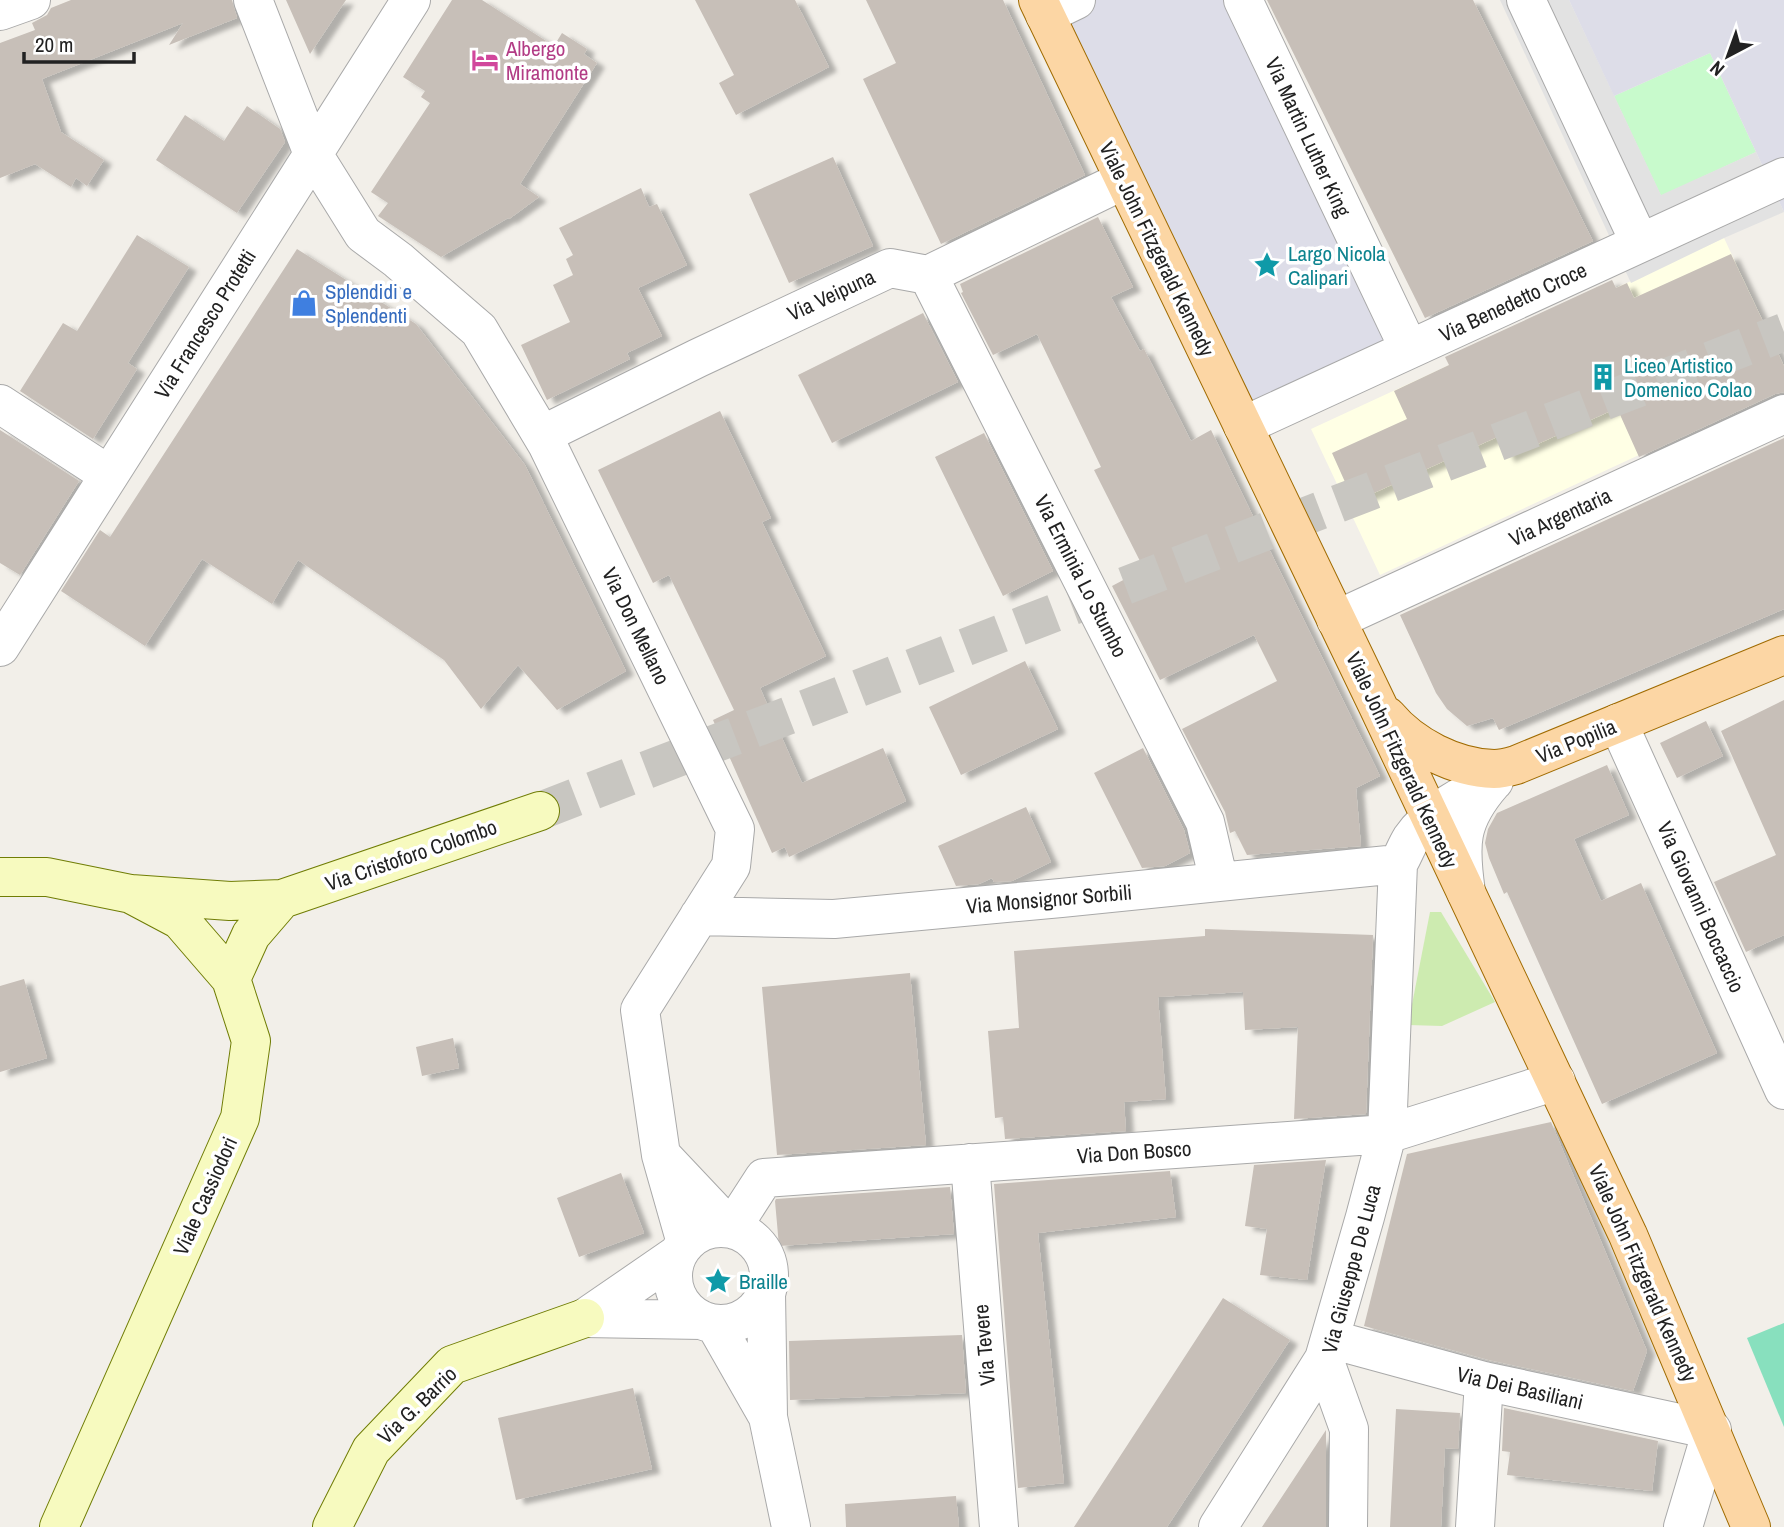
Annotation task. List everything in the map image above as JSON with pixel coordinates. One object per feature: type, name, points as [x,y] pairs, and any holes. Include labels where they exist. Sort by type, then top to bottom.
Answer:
[{"type":"main road","name":"Viale John Fitzgerald Kennedy","points":[[1053,5],[1124,180],[1377,704],[1628,1235],[1751,1527]]},
{"type":"main road","name":"Via Popilia","points":[[1377,704],[1398,729],[1415,742],[1464,764],[1505,773],[1784,655]]},
{"type":"street","points":[[0,11],[31,0]]},
{"type":"street","name":"Via Don Mellano","points":[[253,0],[313,154],[363,234],[398,260],[479,330],[542,435],[735,828],[731,866],[640,1010],[662,1155],[682,1248]]},
{"type":"street","name":"Via Francesco Protetti","points":[[0,647],[411,0]]},
{"type":"street","name":"Via Martin Luther King","points":[[1243,0],[1409,349]]},
{"type":"street","points":[[1526,0],[1640,243]]},
{"type":"street","name":"Via Benedetto Croce","points":[[1243,426],[1784,177]]},
{"type":"street","points":[[928,275],[1124,180]]},
{"type":"street","name":"Via Veipuna","points":[[542,435],[890,268],[928,275]]},
{"type":"street","name":"Via Erminia Lo Stumbo","points":[[928,275],[1205,822],[1219,882]]},
{"type":"street","points":[[0,404],[109,475]]},
{"type":"street","name":"Via Argentaria","points":[[1336,620],[1784,414]]},
{"type":"street","name":"Via Giovanni Boccaccio","points":[[1618,723],[1784,1090]]},
{"type":"street","points":[[1398,864],[1412,837],[1430,818],[1464,794],[1505,773]]},
{"type":"street","points":[[1466,894],[1461,858],[1463,835],[1469,815],[1480,796],[1505,773]]},
{"type":"street","name":"Via Cristoforo Colombo","points":[[131,894],[230,901],[282,899],[540,811]]},
{"type":"street","name":"Via Monsignor Sorbili","points":[[699,916],[834,919],[1398,864]]},
{"type":"street","name":"Via Giuseppe De Luca","points":[[1348,1527],[1349,1429],[1327,1349],[1387,1134],[1398,864]]},
{"type":"street","points":[[0,877],[47,877],[131,894]]},
{"type":"street","name":"Viale Cassiodori","points":[[59,1527],[240,1118],[251,1041],[231,979],[180,920],[131,894]]},
{"type":"street","points":[[231,979],[251,935],[282,899]]},
{"type":"street","name":"Via Don Bosco","points":[[732,1229],[764,1178],[1387,1134],[1556,1082]]},
{"type":"street","points":[[662,1155],[732,1229]]},
{"type":"street","name":"Via Tevere","points":[[970,1163],[999,1527]]},
{"type":"street","points":[[732,1229],[744,1234],[756,1242],[768,1266],[769,1280],[760,1305],[751,1314],[728,1324],[585,1318],[682,1248],[695,1235],[707,1230],[732,1229]]},
{"type":"street","points":[[682,1248],[674,1266],[676,1292],[691,1314],[708,1322],[768,1417]]},
{"type":"street","points":[[766,1293],[768,1417],[791,1527]]},
{"type":"street","name":"Via G. Barrio","points":[[332,1527],[371,1450],[452,1366],[585,1318]]},
{"type":"street","points":[[1218,1527],[1327,1349]]},
{"type":"street","name":"Via Dei Basiliani","points":[[1327,1349],[1712,1430]]},
{"type":"street","points":[[1475,1527],[1484,1381]]},
{"type":"street","points":[[1683,1527],[1712,1430]]},
{"type":"shaded area","name":"Largo Nicola Calipari","points":[[1076,0],[1243,0],[1409,349],[1243,426],[1045,15]]},
{"type":"shaded area","points":[[1500,0],[1569,0],[1661,195],[1756,152],[1784,212],[1631,283]]},
{"type":"shaded area","points":[[1569,0],[1784,0],[1784,212],[1710,53],[1614,96]]},
{"type":"shaded area","name":"Liceo Artistico Domenico Colao","points":[[1724,238],[1784,366],[1784,388],[1380,575],[1311,429]]},
{"type":"green space","points":[[1710,53],[1756,152],[1661,196],[1614,96]]},
{"type":"green space","points":[[1430,912],[1441,912],[1495,1002],[1442,1026],[1408,1025]]},
{"type":"green space","points":[[1784,1323],[1784,1427],[1747,1338]]},
{"type":"building","points":[[71,0],[232,0],[237,18],[169,45],[183,23],[42,79],[61,132],[104,160],[87,186],[76,178],[71,187],[35,164],[0,178],[0,43],[35,30],[32,23],[47,15],[51,8]]},
{"type":"building","points":[[286,0],[346,0],[310,54]]},
{"type":"building","points":[[452,0],[482,0],[554,46],[562,33],[587,49],[584,54],[597,63],[520,184],[539,197],[509,219],[441,257],[378,216],[388,203],[371,192],[430,103],[421,97],[425,91],[403,77]]},
{"type":"building","points":[[695,0],[795,0],[829,67],[736,115],[719,83],[734,75]]},
{"type":"building","points":[[866,0],[1003,0],[1085,175],[941,244],[863,79],[896,63]]},
{"type":"building","points":[[1267,0],[1473,0],[1593,241],[1425,318]]},
{"type":"building","points":[[247,106],[280,129],[285,142],[237,213],[156,160],[185,115],[224,141]]},
{"type":"building","points":[[833,157],[873,246],[789,283],[749,194]]},
{"type":"building","points":[[641,188],[649,207],[657,204],[687,265],[638,288],[662,336],[627,353],[630,359],[547,400],[521,345],[570,322],[553,285],[573,275],[566,259],[573,255],[559,228]]},
{"type":"building","points":[[1098,217],[1133,287],[1111,297],[1140,351],[1144,349],[1191,441],[1211,430],[1380,776],[1356,788],[1361,846],[1247,855],[1235,831],[1230,833],[1225,812],[1182,729],[1277,681],[1254,635],[1160,680],[1112,586],[1144,569],[1094,470],[1101,467],[1037,334],[993,355],[961,293],[960,284]]},
{"type":"building","points":[[137,235],[189,267],[128,363],[137,369],[93,439],[20,391],[63,323],[77,331]]},
{"type":"building","points":[[297,249],[416,324],[525,465],[626,671],[557,710],[518,665],[481,709],[444,660],[298,560],[272,604],[202,559],[145,646],[61,591],[100,530],[110,537]]},
{"type":"building","name":"Liceo Artistico Domenico Colao","points":[[1731,254],[1784,366],[1784,392],[1639,457],[1617,408],[1507,458],[1497,437],[1354,502],[1332,453],[1407,419],[1394,391],[1449,365],[1445,357],[1612,280],[1616,288],[1627,283],[1634,298]]},
{"type":"building","points":[[923,313],[958,382],[832,443],[798,375]]},
{"type":"building","points":[[720,411],[771,518],[762,522],[826,656],[760,688],[802,783],[883,748],[906,801],[789,857],[785,847],[772,853],[713,720],[734,710],[669,575],[653,583],[598,470]]},
{"type":"building","points":[[0,430],[79,481],[20,575],[0,563]]},
{"type":"building","points":[[984,433],[1053,571],[1003,596],[935,457]]},
{"type":"building","points":[[1784,438],[1784,609],[1499,730],[1493,718],[1467,726],[1447,709],[1436,693],[1400,615]]},
{"type":"building","points":[[1025,661],[1058,729],[961,775],[929,707]]},
{"type":"building","points":[[1784,700],[1784,935],[1746,952],[1714,882],[1776,855],[1721,731]]},
{"type":"building","points":[[1706,721],[1723,756],[1677,778],[1660,743]]},
{"type":"building","points":[[1143,748],[1184,830],[1190,853],[1165,866],[1142,868],[1094,773]]},
{"type":"building","points":[[1607,765],[1629,815],[1574,839],[1601,901],[1641,883],[1717,1053],[1602,1104],[1507,892],[1504,894],[1485,843],[1488,829],[1497,813]]},
{"type":"building","points":[[1026,807],[1051,862],[1012,881],[994,882],[992,878],[979,884],[956,886],[938,846]]},
{"type":"building","points":[[1205,929],[1373,935],[1366,1114],[1294,1119],[1298,1027],[1245,1030],[1243,992],[1158,997],[1166,1099],[1124,1102],[1126,1131],[1005,1139],[1003,1117],[995,1118],[988,1031],[1019,1028],[1014,951],[1205,936]]},
{"type":"building","points":[[910,973],[926,1145],[777,1155],[762,987]]},
{"type":"building","points":[[24,979],[47,1058],[0,1072],[0,986]]},
{"type":"building","points":[[453,1038],[459,1068],[422,1076],[416,1047]]},
{"type":"building","points":[[1551,1122],[1647,1351],[1633,1391],[1489,1360],[1364,1326],[1407,1154]]},
{"type":"building","points":[[1326,1160],[1307,1280],[1260,1275],[1267,1229],[1245,1226],[1254,1165]]},
{"type":"building","points":[[1170,1171],[1176,1217],[1038,1233],[1064,1483],[1018,1488],[994,1184]]},
{"type":"building","points":[[621,1173],[644,1233],[579,1257],[557,1198]]},
{"type":"building","points":[[950,1187],[954,1234],[779,1246],[776,1199]]},
{"type":"building","points":[[1223,1298],[1290,1340],[1167,1527],[1074,1527]]},
{"type":"building","points":[[962,1335],[966,1393],[790,1400],[789,1341]]},
{"type":"building","points":[[633,1388],[652,1469],[516,1500],[498,1418]]},
{"type":"building","points":[[1504,1408],[1658,1441],[1652,1491],[1507,1475],[1510,1452],[1502,1451]]},
{"type":"building","points":[[1396,1409],[1460,1413],[1458,1449],[1445,1448],[1441,1527],[1390,1527]]},
{"type":"building","points":[[1326,1430],[1326,1527],[1262,1527]]},
{"type":"building","points":[[956,1496],[959,1527],[846,1527],[845,1504]]},
{"type":"tunnel","points":[[540,811],[1784,332]]},
{"type":"place","name":"Albergo Miramonte","points":[[485,60]]},
{"type":"place","name":"Largo Nicola Calipari","points":[[1267,265]]},
{"type":"place","name":"Splendidi e Splendenti","points":[[304,303]]},
{"type":"place","name":"Liceo Artistico Domenico Colao","points":[[1603,377]]},
{"type":"place","name":"Braille","points":[[718,1281]]}]
